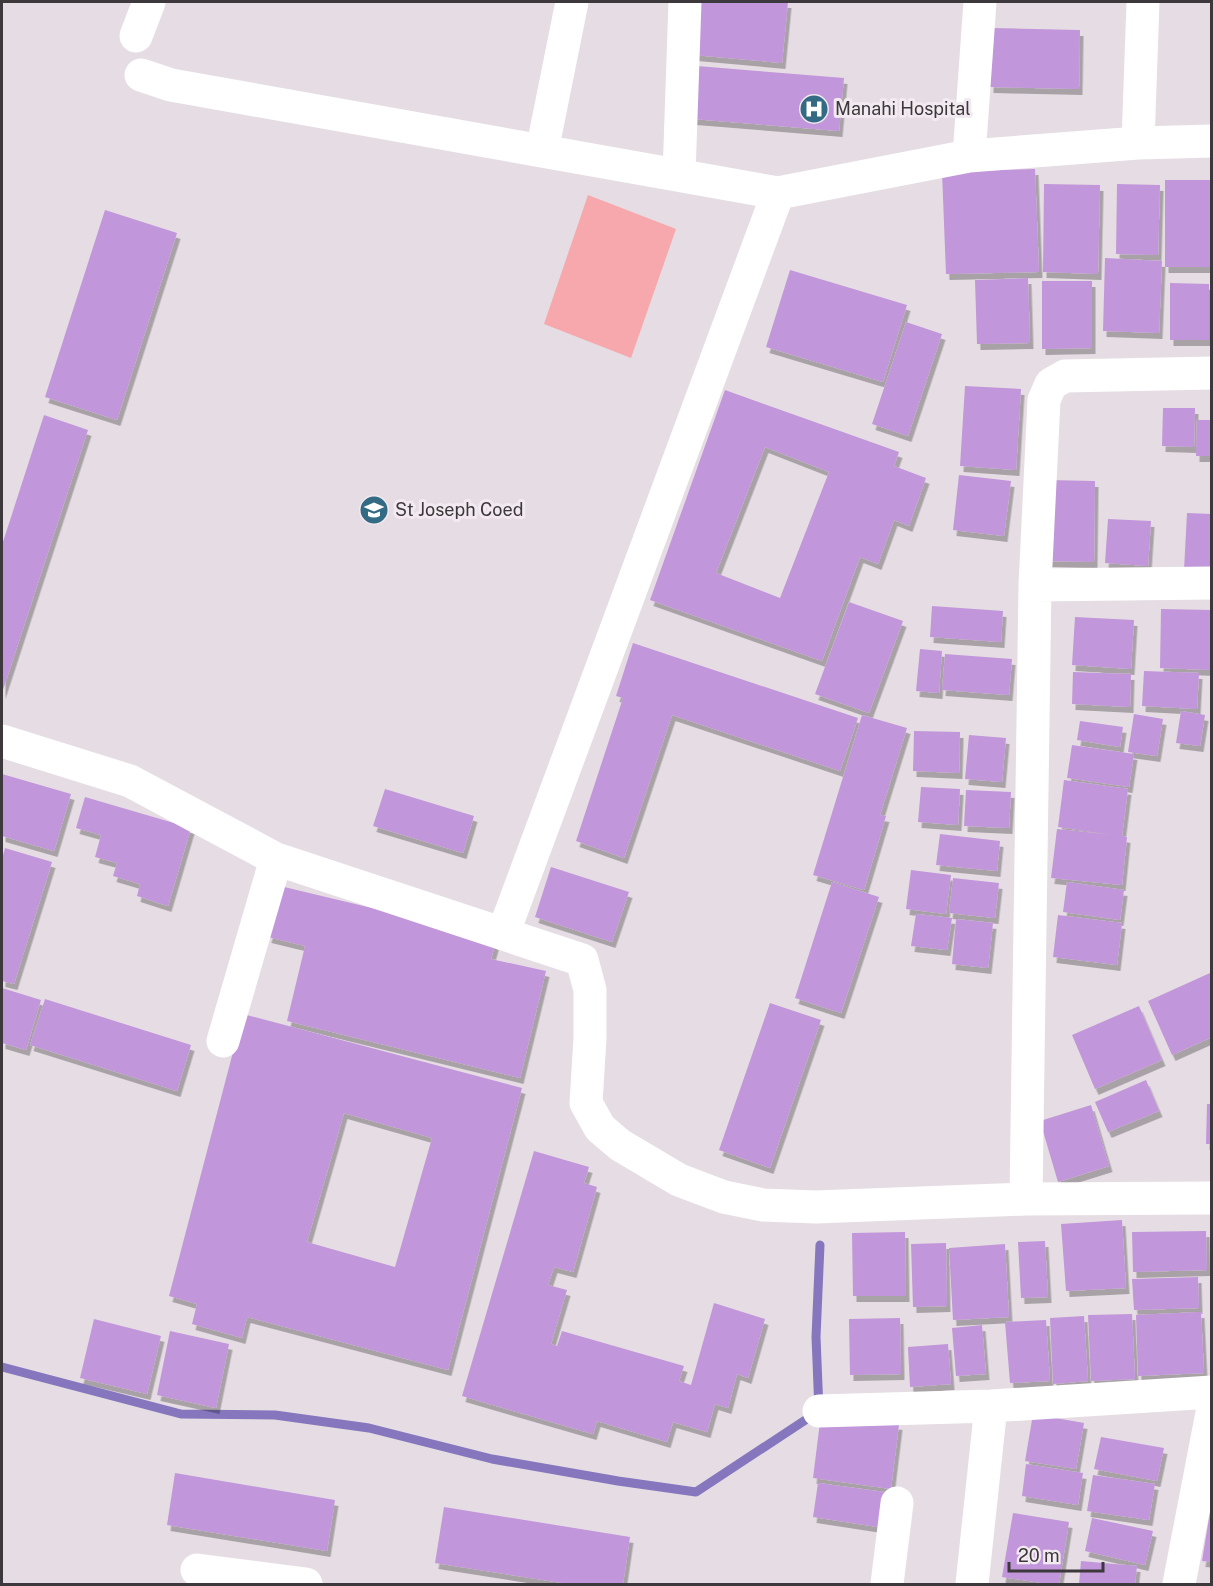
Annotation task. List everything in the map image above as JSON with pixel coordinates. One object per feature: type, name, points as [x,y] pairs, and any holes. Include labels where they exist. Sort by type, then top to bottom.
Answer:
[{"type":"street","points":[[136,36],[149,2]]},
{"type":"street","points":[[542,151],[572,2]]},
{"type":"street","points":[[679,175],[685,2]]},
{"type":"street","points":[[969,156],[980,2]]},
{"type":"street","points":[[1138,143],[1143,2]]},
{"type":"street","points":[[141,75],[171,85],[778,193],[969,156],[1138,143],[1212,141]]},
{"type":"street","points":[[503,934],[778,193]]},
{"type":"street","points":[[1026,1199],[1035,585],[1044,400],[1051,384],[1065,376],[1212,373]]},
{"type":"street","points":[[1035,585],[1212,583]]},
{"type":"street","points":[[2,741],[130,781],[276,859],[582,960],[590,990],[586,1103],[600,1128],[621,1145],[679,1180],[724,1197],[763,1205],[816,1207],[1026,1199],[1212,1198]]},
{"type":"street","points":[[224,1041],[276,859]]},
{"type":"street","points":[[819,1411],[991,1406],[1212,1392]]},
{"type":"street","points":[[972,1584],[991,1406]]},
{"type":"street","points":[[1179,1584],[1212,1413]]},
{"type":"street","points":[[887,1584],[897,1503]]},
{"type":"street","points":[[197,1570],[306,1584]]},
{"type":"shaded area","points":[[588,195],[676,229],[631,358],[544,324]]},
{"type":"building","points":[[698,2],[788,2],[782,63],[694,55]]},
{"type":"building","points":[[991,28],[1080,30],[1079,89],[990,87]]},
{"type":"building","points":[[697,66],[844,78],[839,131],[693,119]]},
{"type":"building","points":[[1035,169],[1039,272],[946,274],[942,172]]},
{"type":"building","points":[[1165,180],[1212,180],[1212,267],[1165,267]]},
{"type":"building","points":[[1044,184],[1100,185],[1098,274],[1043,272]]},
{"type":"building","points":[[1117,184],[1160,185],[1158,255],[1116,254]]},
{"type":"building","points":[[105,210],[177,233],[117,420],[45,397]]},
{"type":"building","points":[[1105,258],[1162,261],[1159,333],[1103,331]]},
{"type":"building","points":[[790,270],[907,305],[883,382],[766,347]]},
{"type":"building","points":[[1028,278],[1030,343],[977,344],[975,280]]},
{"type":"building","points":[[1042,281],[1092,281],[1092,348],[1042,349]]},
{"type":"building","points":[[1170,283],[1209,284],[1209,340],[1170,340]]},
{"type":"building","points":[[906,322],[942,334],[908,436],[872,424]]},
{"type":"building","points":[[965,386],[1021,389],[1016,470],[960,466]]},
{"type":"building","points":[[725,390],[899,452],[894,466],[926,478],[909,526],[894,520],[878,564],[860,557],[822,661],[650,600]],"holes":[[[765,447],[829,472],[780,598],[716,573]]]},
{"type":"building","points":[[1163,408],[1195,408],[1194,447],[1162,446]]},
{"type":"building","points":[[44,415],[88,430],[2,693],[2,545]]},
{"type":"building","points":[[1197,420],[1212,420],[1212,456],[1196,456]]},
{"type":"building","points":[[959,475],[1011,481],[1004,536],[953,530]]},
{"type":"building","points":[[1047,480],[1095,481],[1094,562],[1046,561]]},
{"type":"building","points":[[1187,513],[1212,514],[1212,571],[1184,570]]},
{"type":"building","points":[[1108,519],[1151,521],[1148,566],[1105,563]]},
{"type":"building","points":[[849,602],[903,621],[869,713],[815,694]]},
{"type":"building","points":[[932,606],[1003,611],[1001,642],[930,637]]},
{"type":"building","points":[[1161,609],[1212,610],[1212,670],[1160,668]]},
{"type":"building","points":[[1075,617],[1134,620],[1131,669],[1072,665]]},
{"type":"building","points":[[633,643],[858,718],[840,771],[672,715],[624,858],[576,841],[623,698],[616,696]]},
{"type":"building","points":[[920,649],[942,651],[939,693],[916,691]]},
{"type":"building","points":[[945,654],[1012,659],[1009,695],[942,690]]},
{"type":"building","points":[[1144,671],[1199,673],[1197,709],[1142,706]]},
{"type":"building","points":[[1073,672],[1131,674],[1130,707],[1072,704]]},
{"type":"building","points":[[1181,711],[1205,715],[1200,746],[1176,743]]},
{"type":"building","points":[[1134,714],[1163,719],[1157,756],[1128,752]]},
{"type":"building","points":[[862,715],[907,728],[880,815],[886,816],[864,890],[813,875]]},
{"type":"building","points":[[1080,721],[1123,727],[1120,747],[1077,740]]},
{"type":"building","points":[[914,731],[960,732],[959,773],[913,771]]},
{"type":"building","points":[[969,735],[1006,738],[1002,782],[965,779]]},
{"type":"building","points":[[1072,745],[1134,754],[1129,787],[1067,778]]},
{"type":"building","points":[[2,774],[71,794],[54,851],[2,836]]},
{"type":"building","points":[[1064,780],[1128,789],[1122,836],[1127,837],[1122,885],[1051,878],[1057,829],[1112,835],[1058,827]]},
{"type":"building","points":[[921,787],[960,789],[958,825],[918,822]]},
{"type":"building","points":[[385,789],[474,816],[463,853],[373,826]]},
{"type":"building","points":[[966,790],[1011,792],[1009,828],[964,826]]},
{"type":"building","points":[[85,797],[191,828],[168,906],[137,896],[140,884],[113,876],[117,863],[95,857],[101,835],[76,828]]},
{"type":"building","points":[[940,834],[1000,841],[997,871],[936,865]]},
{"type":"building","points":[[5,848],[52,862],[14,984],[2,981],[2,859]]},
{"type":"building","points":[[551,867],[629,892],[612,942],[535,917]]},
{"type":"building","points":[[911,870],[951,875],[946,914],[906,909]]},
{"type":"building","points":[[953,878],[999,883],[995,918],[949,913]]},
{"type":"building","points":[[832,882],[879,897],[841,1013],[795,998]]},
{"type":"building","points":[[1067,882],[1124,890],[1120,920],[1063,912]]},
{"type":"building","points":[[280,886],[497,938],[491,959],[546,971],[520,1078],[287,1021],[305,946],[268,937]]},
{"type":"building","points":[[916,914],[952,918],[947,950],[911,946]]},
{"type":"building","points":[[1058,915],[1122,923],[1117,965],[1053,957]]},
{"type":"building","points":[[956,919],[993,923],[988,968],[952,964]]},
{"type":"building","points":[[1210,973],[1212,976],[1212,1037],[1172,1055],[1148,1001]]},
{"type":"building","points":[[2,988],[41,1000],[26,1050],[2,1043]]},
{"type":"building","points":[[45,999],[191,1045],[177,1091],[30,1045]]},
{"type":"building","points":[[770,1003],[821,1020],[770,1168],[719,1150]]},
{"type":"building","points":[[1139,1006],[1162,1060],[1095,1089],[1072,1035]]},
{"type":"building","points":[[243,1014],[522,1088],[448,1370],[247,1317],[242,1338],[192,1324],[197,1304],[169,1296]],"holes":[[[344,1113],[432,1138],[395,1267],[307,1242]]]},
{"type":"building","points":[[1146,1080],[1159,1111],[1108,1132],[1095,1102]]},
{"type":"building","points":[[1207,1104],[1212,1104],[1212,1144],[1206,1144]]},
{"type":"building","points":[[1091,1105],[1109,1166],[1058,1182],[1040,1121]]},
{"type":"building","points":[[534,1151],[589,1167],[584,1183],[597,1187],[573,1272],[554,1267],[548,1285],[567,1290],[551,1344],[557,1346],[562,1331],[684,1366],[679,1381],[691,1385],[714,1303],[765,1319],[748,1378],[737,1374],[728,1408],[715,1404],[707,1432],[673,1422],[667,1442],[597,1421],[593,1434],[462,1396]]},
{"type":"building","points":[[1122,1220],[1126,1288],[1066,1291],[1061,1224]]},
{"type":"building","points":[[1206,1231],[1207,1270],[1133,1272],[1132,1232]]},
{"type":"building","points":[[905,1232],[906,1296],[853,1296],[852,1233]]},
{"type":"building","points":[[1045,1241],[1048,1297],[1021,1298],[1018,1242]]},
{"type":"building","points":[[946,1243],[947,1306],[913,1307],[911,1244]]},
{"type":"building","points":[[1005,1244],[1009,1317],[953,1320],[949,1248]]},
{"type":"building","points":[[1198,1277],[1199,1308],[1134,1310],[1132,1279]]},
{"type":"building","points":[[1201,1312],[1204,1373],[1138,1376],[1136,1315]]},
{"type":"building","points":[[1132,1314],[1135,1379],[1091,1381],[1088,1315]]},
{"type":"building","points":[[1084,1316],[1088,1381],[1053,1384],[1050,1318]]},
{"type":"building","points":[[900,1318],[901,1374],[850,1375],[849,1319]]},
{"type":"building","points":[[94,1319],[161,1336],[147,1394],[80,1378]]},
{"type":"building","points":[[1046,1320],[1050,1381],[1010,1383],[1005,1322]]},
{"type":"building","points":[[982,1325],[986,1374],[956,1376],[952,1328]]},
{"type":"building","points":[[170,1331],[229,1344],[216,1408],[157,1395]]},
{"type":"building","points":[[948,1344],[951,1384],[910,1387],[908,1347]]},
{"type":"building","points":[[821,1414],[899,1424],[891,1489],[813,1478]]},
{"type":"building","points":[[1033,1414],[1084,1423],[1076,1469],[1025,1461]]},
{"type":"building","points":[[1101,1437],[1164,1448],[1157,1481],[1094,1469]]},
{"type":"building","points":[[1026,1464],[1083,1473],[1078,1505],[1022,1496]]},
{"type":"building","points":[[175,1473],[335,1500],[327,1551],[167,1525]]},
{"type":"building","points":[[1093,1475],[1155,1484],[1149,1520],[1087,1511]]},
{"type":"building","points":[[818,1483],[884,1492],[878,1527],[813,1517]]},
{"type":"building","points":[[444,1507],[630,1537],[623,1584],[569,1584],[435,1563]]},
{"type":"building","points":[[1210,1512],[1212,1512],[1212,1562],[1202,1561]]},
{"type":"building","points":[[1013,1513],[1069,1522],[1059,1584],[1002,1577]]},
{"type":"building","points":[[1092,1518],[1153,1531],[1145,1565],[1085,1551]]},
{"type":"building","points":[[1081,1561],[1137,1566],[1135,1584],[1079,1584]]},
{"type":"waterway","points":[[2,1367],[181,1414],[275,1415],[369,1428],[492,1459],[696,1492],[819,1411],[816,1337],[820,1245]]},
{"type":"place","name":"Manahi Hospital","points":[[814,109]]},
{"type":"place","name":"St Joseph Coed","points":[[374,510]]}]
